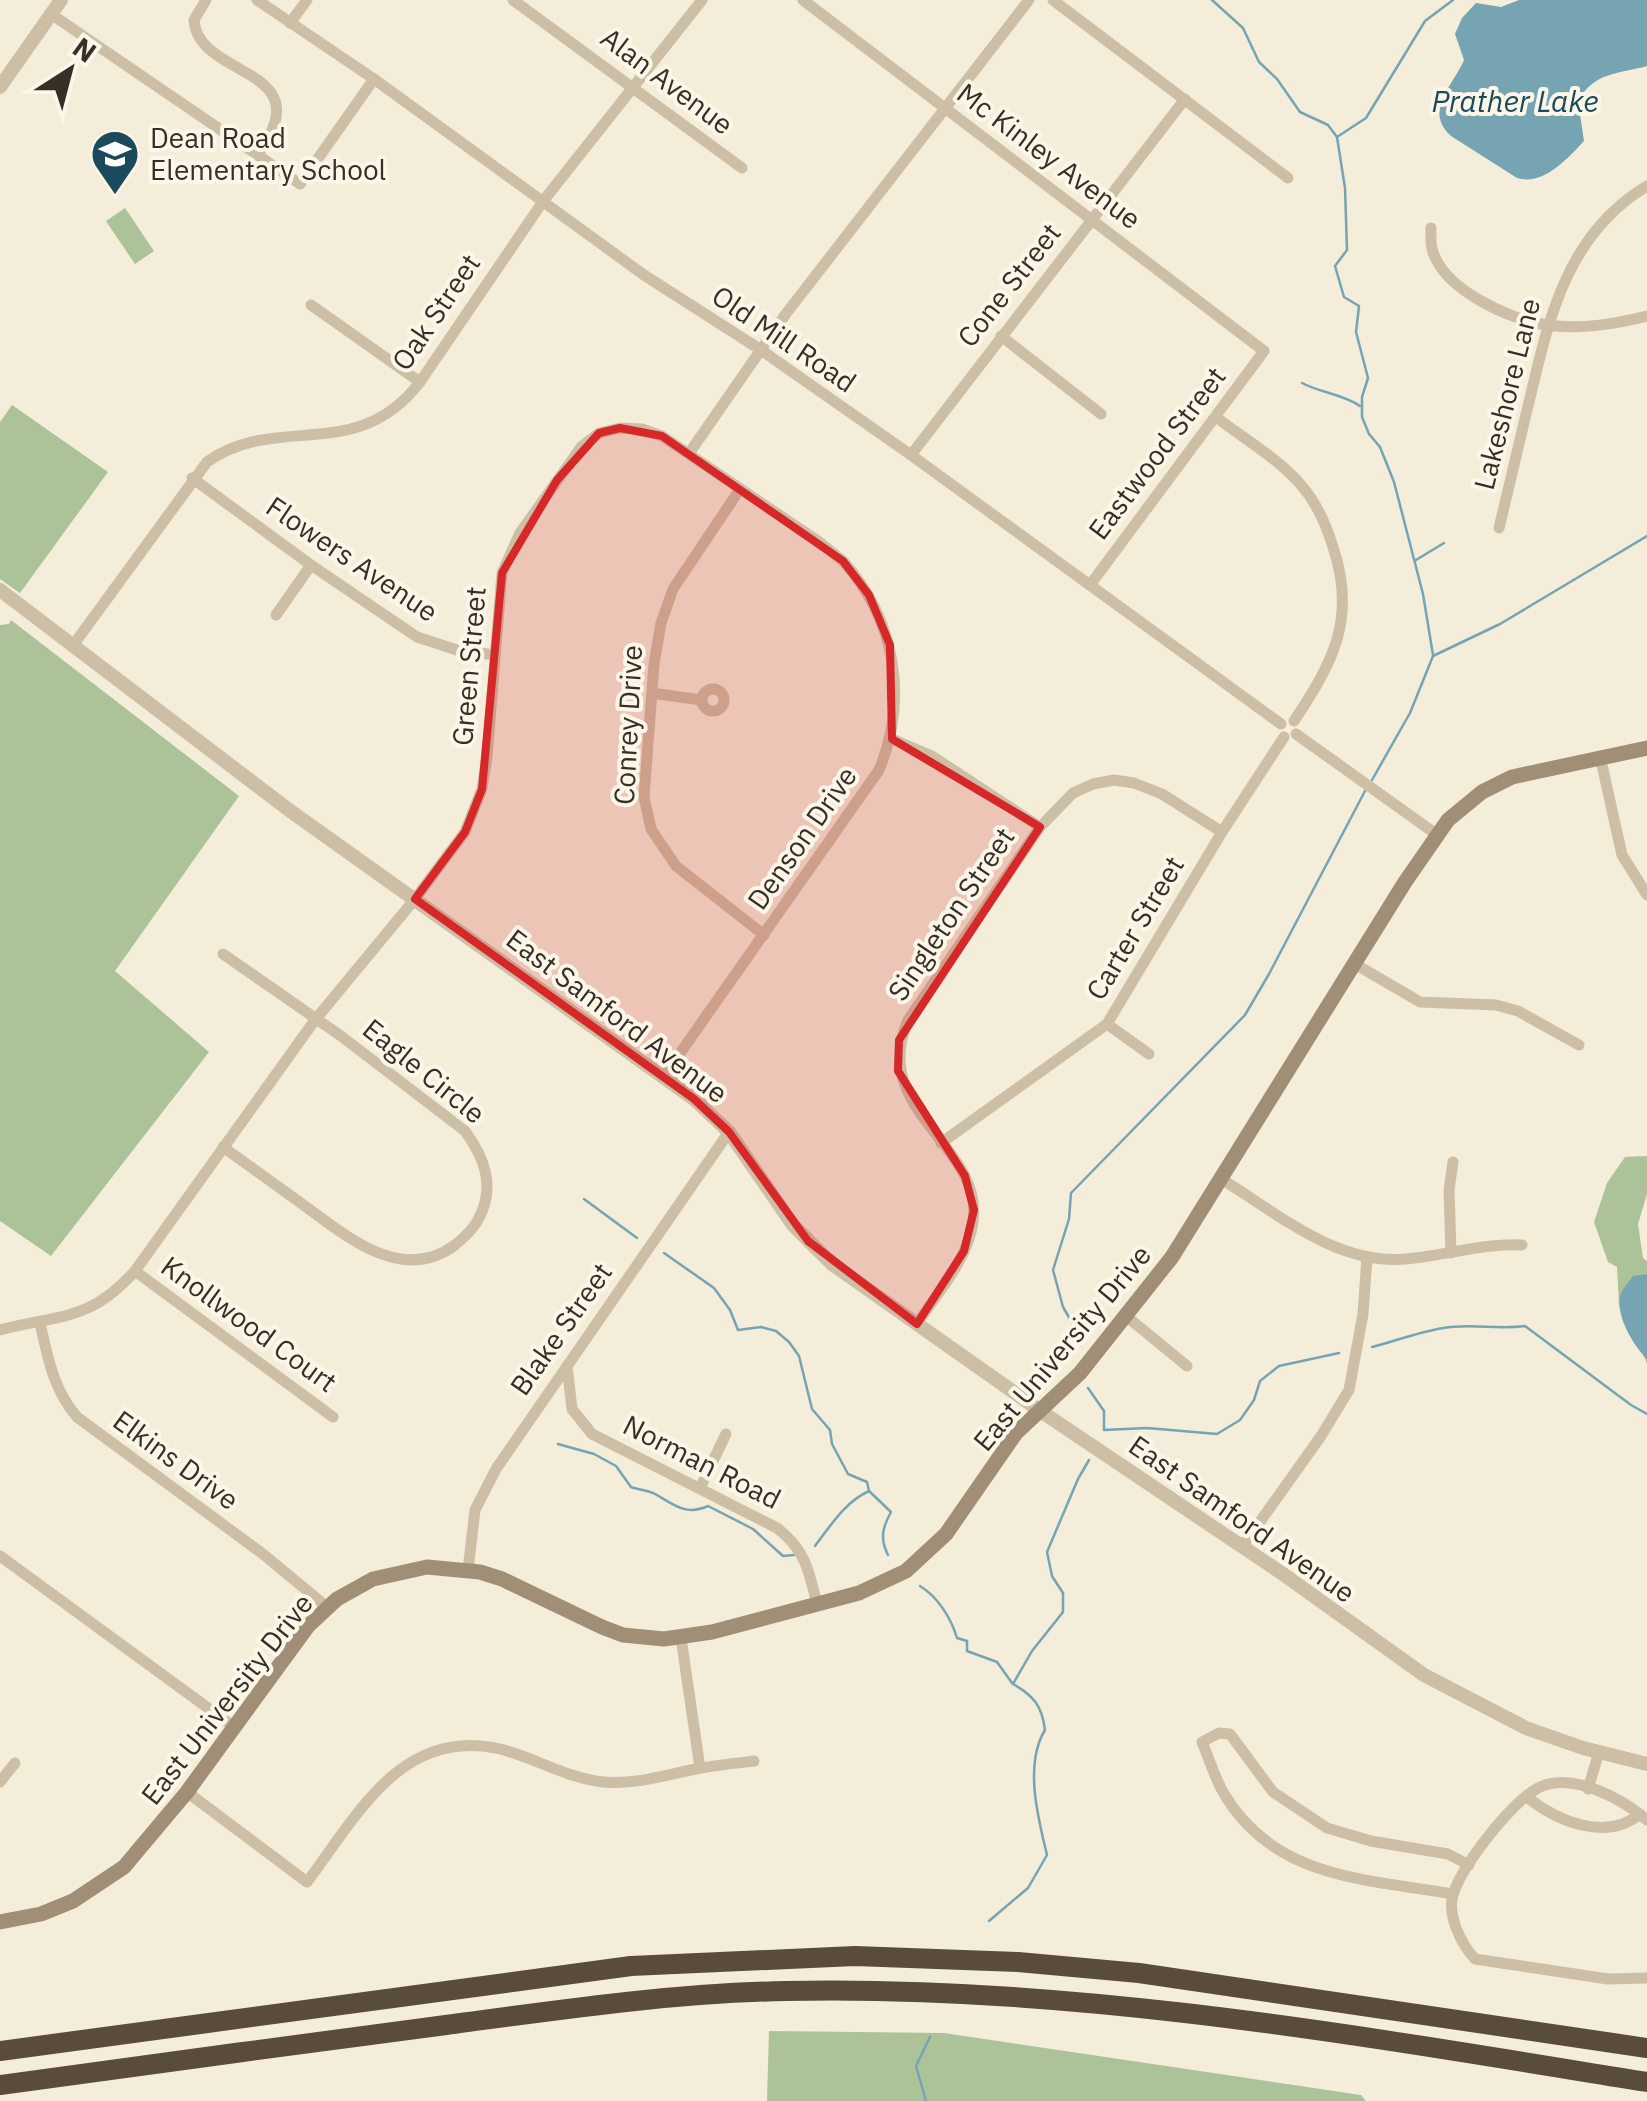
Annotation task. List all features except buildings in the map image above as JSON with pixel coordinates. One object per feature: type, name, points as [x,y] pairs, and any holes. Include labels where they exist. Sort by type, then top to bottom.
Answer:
[{"type":"highway","points":[[0,2051],[631,1966],[855,1956],[1018,1962],[1138,1974],[1647,2048]]},
{"type":"highway","points":[[0,2084],[648,1998],[784,1990],[1010,1996],[1128,2006],[1437,2048],[1647,2082]]},
{"type":"main road","name":"East University Drive","points":[[0,1922],[58,1908],[100,1886],[136,1856],[300,1637],[326,1608],[360,1585],[386,1574],[427,1567],[468,1570],[502,1579],[623,1634],[681,1638],[883,1584],[928,1554],[1010,1441],[1080,1373],[1179,1248],[1436,834],[1464,806],[1512,777],[1647,748]]},
{"type":"street","points":[[0,86],[61,0]]},
{"type":"street","points":[[206,0],[194,20],[198,36],[269,89],[276,105],[275,130],[258,154]]},
{"type":"street","name":"Old Mill Road","points":[[257,0],[374,79],[644,275],[761,350],[911,455],[1436,834]]},
{"type":"street","points":[[290,22],[307,0]]},
{"type":"street","name":"Alan Avenue","points":[[513,0],[742,168]]},
{"type":"street","name":"Oak Street","points":[[74,644],[192,478],[217,454],[240,445],[337,434],[369,424],[397,408],[420,382],[544,200],[702,0]]},
{"type":"street","name":"Mc Kinley Avenue","points":[[803,0],[1264,351]]},
{"type":"street","points":[[690,452],[785,315],[1029,0]]},
{"type":"street","points":[[1053,0],[1288,178]]},
{"type":"street","points":[[51,14],[300,184],[374,79]]},
{"type":"street","name":"Cone Street","points":[[911,455],[1185,99]]},
{"type":"street","name":"Lakeshore Lane","points":[[1500,528],[1547,325],[1560,288],[1582,247],[1620,205],[1647,186]]},
{"type":"street","points":[[1431,228],[1433,252],[1456,282],[1502,312],[1547,325],[1594,326],[1647,318]]},
{"type":"street","points":[[312,305],[420,382]]},
{"type":"street","points":[[1001,336],[1101,414]]},
{"type":"street","name":"Eastwood Street","points":[[1090,585],[1264,351]]},
{"type":"street","name":"Carter Street","points":[[941,1143],[1108,1024],[1222,832],[1324,675],[1338,643],[1343,601],[1341,570],[1324,522],[1300,484],[1216,418]]},
{"type":"street","name":"Green Street","points":[[0,1330],[97,1306],[115,1293],[135,1271],[315,1020],[465,832],[476,812],[488,756],[502,572],[520,533],[582,446],[599,433],[620,428],[642,429],[690,452]]},
{"type":"street","name":"Denson Drive","points":[[664,1076],[867,791],[892,739],[894,668],[880,614],[869,595],[843,561],[690,452]]},
{"type":"street","name":"Flowers Avenue","points":[[192,478],[311,565],[418,636],[436,645],[495,654]]},
{"type":"street","name":"Conrey Drive","points":[[740,488],[673,589],[658,634],[644,798],[651,829],[676,866],[764,936]]},
{"type":"street","points":[[276,616],[311,565]]},
{"type":"street","name":"East Samford Avenue","points":[[0,590],[288,810],[664,1076],[729,1132],[774,1200],[808,1242],[832,1264],[1424,1675],[1494,1714],[1599,1752],[1647,1764]]},
{"type":"street","points":[[652,693],[702,700]]},
{"type":"street","points":[[892,739],[932,756],[1040,827]]},
{"type":"street","points":[[1600,756],[1622,855],[1647,894]]},
{"type":"street","name":"Singleton Street","points":[[917,1324],[959,1261],[973,1221],[972,1198],[965,1176],[907,1092],[898,1072],[900,1040],[908,1020],[1040,827],[1073,793],[1114,780],[1144,786],[1222,832]]},
{"type":"street","name":"Eagle Circle","points":[[223,954],[465,1131],[482,1158],[488,1179],[487,1200],[479,1220],[465,1238],[438,1255],[418,1260],[396,1259],[346,1235],[223,1147]]},
{"type":"street","points":[[1354,964],[1420,1002],[1507,1008],[1528,1015],[1579,1045]]},
{"type":"street","points":[[1108,1024],[1148,1054]]},
{"type":"street","name":"Blake Street","points":[[468,1570],[476,1510],[484,1488],[729,1132]]},
{"type":"street","points":[[1451,1253],[1449,1190],[1454,1162]]},
{"type":"street","points":[[1223,1180],[1315,1237],[1367,1258],[1402,1260],[1522,1244]]},
{"type":"street","points":[[1242,1547],[1349,1390],[1363,1314],[1367,1258]]},
{"type":"street","name":"Knollwood Court","points":[[135,1271],[333,1417]]},
{"type":"street","points":[[1126,1316],[1186,1366]]},
{"type":"street","name":"Elkins Drive","points":[[40,1323],[53,1378],[62,1400],[77,1417],[263,1554],[326,1608]]},
{"type":"street","name":"Norman Road","points":[[567,1366],[572,1409],[592,1434],[778,1528],[794,1541],[806,1559],[817,1604]]},
{"type":"street","points":[[700,1488],[726,1434]]},
{"type":"street","points":[[0,1556],[234,1727]]},
{"type":"street","points":[[681,1638],[700,1768]]},
{"type":"street","points":[[1453,1894],[1320,1871],[1275,1849],[1247,1824],[1223,1792],[1202,1742],[1219,1733],[1230,1734],[1273,1792],[1326,1828],[1370,1841],[1453,1855],[1469,1864]]},
{"type":"street","points":[[187,1792],[307,1882],[381,1785],[405,1764],[445,1748],[498,1749],[570,1775],[602,1782],[656,1778],[754,1761]]},
{"type":"street","points":[[1588,1789],[1599,1752]]},
{"type":"street","points":[[0,1782],[15,1763]]},
{"type":"street","points":[[1644,1817],[1608,1794],[1568,1783],[1542,1786],[1514,1807],[1469,1864],[1453,1894],[1456,1926],[1474,1959],[1608,1979],[1647,1978]]},
{"type":"street","points":[[1527,1798],[1544,1812],[1574,1824],[1611,1828],[1644,1817]]},
{"type":"highlighted area","points":[[620,428],[662,436],[843,561],[869,595],[890,645],[892,739],[1040,827],[899,1040],[898,1071],[965,1176],[974,1210],[964,1251],[917,1324],[808,1241],[729,1132],[694,1099],[415,899],[465,832],[482,789],[502,573],[557,480],[599,433]]},
{"type":"green space","points":[[125,208],[154,251],[135,264],[106,221]]},
{"type":"green space","points":[[12,405],[108,472],[20,593],[0,579],[0,422]]},
{"type":"green space","points":[[11,620],[239,796],[115,971],[209,1052],[51,1256],[0,1221],[0,625]]},
{"type":"green space","points":[[1647,1156],[1647,1194],[1638,1224],[1643,1258],[1647,1261],[1647,1363],[1619,1305],[1617,1267],[1608,1262],[1594,1222],[1607,1183],[1625,1157]]},
{"type":"green space","points":[[769,2031],[944,2033],[1361,2095],[1366,2101],[767,2101]]},
{"type":"water","name":"Prather Lake","points":[[1519,0],[1647,0],[1647,66],[1591,84],[1578,101],[1584,141],[1545,175],[1527,179],[1517,178],[1451,136],[1440,117],[1443,98],[1464,60],[1455,34],[1462,18],[1476,3],[1501,7]]},
{"type":"water","points":[[1647,1274],[1647,1359],[1627,1331],[1619,1305],[1633,1276]]},
{"type":"waterway","points":[[1212,0],[1243,28],[1259,62],[1277,79],[1300,112],[1328,125],[1337,137],[1345,188],[1347,250],[1335,266],[1344,297],[1359,306],[1356,332],[1368,378],[1362,397],[1362,417],[1394,482],[1423,594],[1433,655]]},
{"type":"waterway","points":[[1337,137],[1366,118],[1425,21],[1453,0]]},
{"type":"waterway","points":[[1302,383],[1360,406]]},
{"type":"waterway","points":[[1372,780],[1410,713],[1433,656],[1500,624],[1647,536]]},
{"type":"waterway","points":[[1416,560],[1444,543]]},
{"type":"waterway","points":[[1081,1338],[1063,1307],[1053,1270],[1069,1219],[1071,1193],[1245,1015],[1365,791]]},
{"type":"waterway","points":[[584,1199],[637,1238]]},
{"type":"waterway","points":[[664,1253],[714,1288],[738,1330],[761,1327],[776,1331],[789,1342],[799,1356],[812,1409],[830,1430],[832,1444],[848,1474],[867,1482],[869,1491],[891,1512],[883,1534],[888,1555]]},
{"type":"waterway","points":[[1372,1347],[1443,1328],[1525,1326],[1647,1414]]},
{"type":"waterway","points":[[1088,1388],[1104,1411],[1104,1430],[1147,1428],[1217,1434],[1240,1420],[1254,1400],[1260,1381],[1279,1366],[1339,1353]]},
{"type":"waterway","points":[[558,1444],[594,1454],[616,1466],[631,1487],[687,1509],[708,1506],[753,1529],[783,1556],[794,1555]]},
{"type":"waterway","points":[[989,1921],[1028,1888],[1047,1855],[1034,1775],[1044,1722],[1036,1702],[1013,1684],[1032,1651],[1063,1612],[1063,1593],[1052,1576],[1047,1552],[1089,1460]]},
{"type":"waterway","points":[[815,1546],[846,1508],[869,1491]]},
{"type":"waterway","points":[[920,1586],[943,1609],[957,1638],[967,1641],[967,1651],[997,1662],[1012,1683]]},
{"type":"waterway","points":[[926,2101],[916,2066],[930,2037]]},
{"type":"place","name":"Dean Road Elementary School","points":[[115,196]]}]
